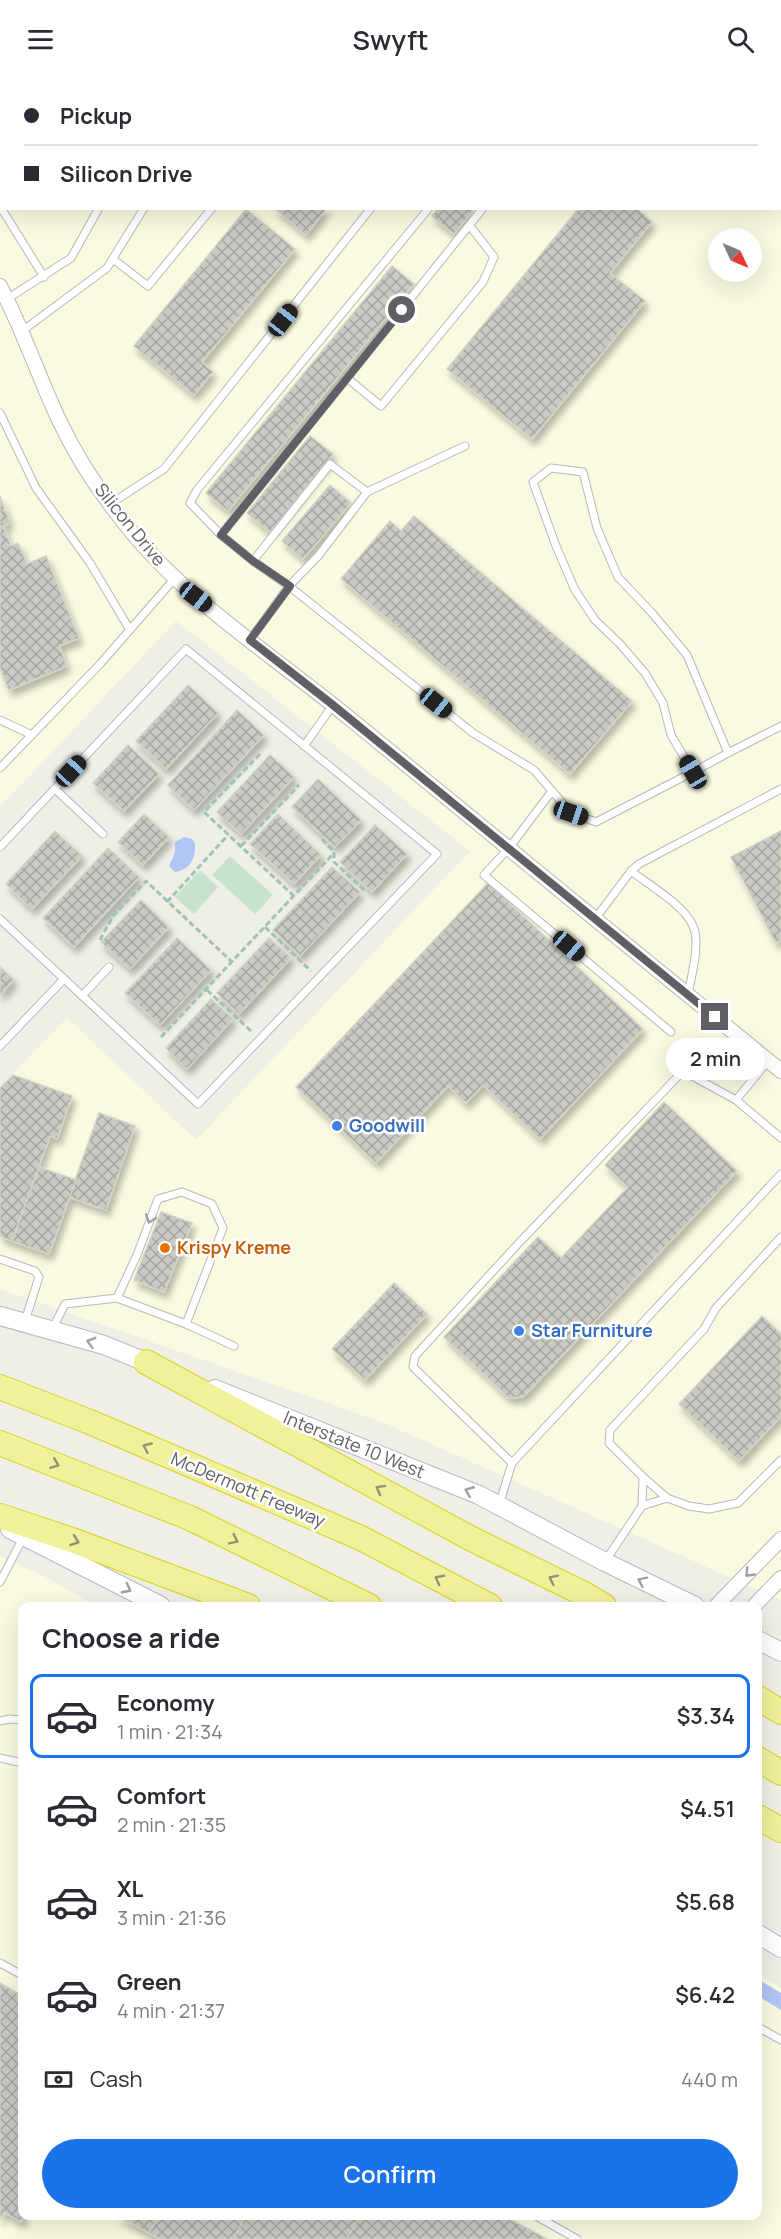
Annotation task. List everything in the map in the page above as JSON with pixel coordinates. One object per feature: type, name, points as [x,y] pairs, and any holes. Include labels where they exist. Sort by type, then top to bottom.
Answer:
[{"type":"highway","points":[[146,1362],[470,1538],[597,1602]]},
{"type":"highway","name":"McDermott Freeway","points":[[0,1387],[90,1422],[361,1539],[482,1602]]},
{"type":"highway","points":[[0,1443],[190,1518],[361,1602]]},
{"type":"highway","points":[[0,1516],[72,1540],[237,1602]]},
{"type":"highway","points":[[762,1700],[781,1712]]},
{"type":"highway","points":[[762,1762],[781,1773]]},
{"type":"highway","points":[[762,1819],[781,1830]]},
{"type":"main road","name":"Interstate 10 West","points":[[0,1316],[104,1345],[468,1490],[687,1602]]},
{"type":"main road","points":[[0,1524],[153,1602]]},
{"type":"main road","points":[[762,1642],[781,1652]]},
{"type":"main road","points":[[762,1936],[781,1948]]},
{"type":"street","name":"Silicon Drive","points":[[0,286],[22,331],[60,422],[87,471],[110,504],[155,559],[196,597],[333,705],[781,1071]]},
{"type":"street","points":[[720,1602],[781,1539]]},
{"type":"street","points":[[758,1602],[781,1578]]},
{"type":"lane","points":[[2,210],[44,277]]},
{"type":"lane","points":[[7,299],[71,258],[98,210]]},
{"type":"lane","points":[[22,331],[107,268],[143,210]]},
{"type":"lane","points":[[113,259],[148,286],[210,210]]},
{"type":"lane","points":[[110,504],[164,469],[369,210]]},
{"type":"lane","points":[[427,210],[197,490],[189,503],[221,535],[253,561],[290,586],[472,733],[534,770],[571,813],[596,822],[676,783],[781,726]]},
{"type":"lane","points":[[221,535],[482,210]]},
{"type":"lane","points":[[347,378],[381,406],[483,282],[494,257],[470,226]]},
{"type":"lane","points":[[0,413],[36,488],[90,563],[130,630]]},
{"type":"lane","points":[[250,640],[290,586],[319,555],[367,492],[465,446]]},
{"type":"lane","points":[[253,561],[330,464],[367,492]]},
{"type":"lane","points":[[693,772],[671,735],[663,704],[645,673],[595,620],[575,590],[533,482],[551,468],[582,472],[597,528],[618,577],[687,655],[728,753]]},
{"type":"lane","points":[[0,768],[101,663],[175,578]]},
{"type":"lane","points":[[0,848],[186,649],[437,854],[198,1104],[0,919]]},
{"type":"lane","points":[[304,746],[333,705]]},
{"type":"lane","points":[[0,720],[32,735]]},
{"type":"lane","points":[[55,789],[103,834]]},
{"type":"lane","points":[[595,919],[631,871],[639,864],[781,789]]},
{"type":"lane","points":[[552,791],[509,848],[484,875],[671,1032]]},
{"type":"lane","points":[[631,871],[680,909],[693,926],[696,943],[688,995]]},
{"type":"lane","points":[[82,996],[109,967]]},
{"type":"lane","points":[[0,1046],[64,979]]},
{"type":"lane","points":[[736,1100],[768,1061]]},
{"type":"lane","points":[[512,1463],[413,1367],[415,1356],[683,1071],[736,1100],[781,1138]]},
{"type":"lane","points":[[499,1505],[512,1463],[781,1174]]},
{"type":"lane","points":[[117,1298],[137,1255],[158,1198],[182,1192],[212,1204],[223,1227],[186,1324]]},
{"type":"lane","points":[[781,1237],[716,1308],[704,1329],[610,1430],[609,1443],[667,1498],[689,1506],[709,1509],[738,1503],[781,1460]]},
{"type":"lane","points":[[0,1259],[35,1271],[39,1277],[24,1323]]},
{"type":"lane","points":[[52,1331],[65,1304],[117,1298],[186,1324],[234,1346]]},
{"type":"lane","points":[[605,1562],[642,1506],[643,1477]]},
{"type":"lane","points":[[642,1506],[667,1498]]},
{"type":"lane","points":[[0,1582],[24,1536]]},
{"type":"lane","points":[[0,1721],[18,1720]]},
{"type":"lane","points":[[0,1758],[18,1762]]},
{"type":"lane","points":[[0,1963],[18,1973]]},
{"type":"lane","points":[[762,2029],[781,2040]]},
{"type":"lane","points":[[543,2220],[577,2239]]},
{"type":"path","points":[[260,754],[204,812],[294,896]]},
{"type":"path","points":[[241,846],[299,785]]},
{"type":"path","points":[[167,902],[228,835]]},
{"type":"path","points":[[321,839],[334,853],[334,862]]},
{"type":"path","points":[[161,1036],[207,990],[334,853]]},
{"type":"path","points":[[326,861],[334,862],[365,891]]},
{"type":"path","points":[[100,940],[112,916],[146,881],[232,962]]},
{"type":"path","points":[[265,927],[318,978]]},
{"type":"path","points":[[207,990],[260,1039]]},
{"type":"shaded area","points":[[0,210],[781,210],[781,1600],[382,1422],[0,1289],[0,1087],[67,1018],[196,1140],[470,851],[176,621],[0,807]]},
{"type":"shaded area","points":[[230,856],[273,895],[255,914],[212,875]]},
{"type":"shaded area","points":[[200,870],[218,887],[194,914],[175,897]]},
{"type":"shaded area","points":[[0,1556],[90,1602],[18,1602],[18,2220],[762,2220],[762,1976],[781,1987],[781,2239],[0,2239]]},
{"type":"water","points":[[184,837],[192,839],[195,844],[194,854],[185,869],[175,872],[169,866],[175,852],[175,842]]},
{"type":"water","points":[[762,1981],[781,1993],[781,2010],[762,1998]]},
{"type":"building","points":[[245,210],[295,249],[202,362],[213,372],[194,395],[134,346]]},
{"type":"building","points":[[276,210],[325,210],[306,235]]},
{"type":"building","points":[[436,210],[473,210],[454,234],[432,216]]},
{"type":"building","points":[[577,210],[638,210],[652,222],[610,273],[645,301],[532,439],[447,369]]},
{"type":"building","points":[[392,266],[414,284],[228,511],[206,493]]},
{"type":"building","points":[[310,436],[333,454],[270,532],[247,513]]},
{"type":"building","points":[[330,485],[351,503],[303,559],[282,541]]},
{"type":"building","points":[[0,496],[10,523],[3,526],[11,546],[18,543],[27,564],[46,556],[79,638],[59,646],[67,666],[9,690],[0,668]]},
{"type":"building","points":[[414,516],[632,701],[570,774],[341,579],[390,521],[401,531]]},
{"type":"building","points":[[188,685],[218,713],[166,769],[136,741]]},
{"type":"building","points":[[237,710],[264,735],[194,810],[168,785]]},
{"type":"building","points":[[128,745],[159,774],[124,811],[93,783]]},
{"type":"building","points":[[270,755],[294,777],[241,834],[217,812]]},
{"type":"building","points":[[318,779],[361,820],[335,847],[292,807]]},
{"type":"building","points":[[144,814],[169,837],[143,865],[118,842]]},
{"type":"building","points":[[278,814],[321,855],[294,884],[250,844]]},
{"type":"building","points":[[375,825],[407,854],[372,892],[340,862]]},
{"type":"building","points":[[55,831],[82,856],[32,909],[6,884]]},
{"type":"building","points":[[781,831],[781,941],[776,943],[731,857]]},
{"type":"building","points":[[108,848],[139,877],[74,947],[43,918]]},
{"type":"building","points":[[332,867],[360,892],[300,956],[273,930]]},
{"type":"building","points":[[488,883],[643,1029],[540,1139],[483,1085],[466,1103],[448,1086],[376,1163],[296,1087]]},
{"type":"building","points":[[141,900],[169,927],[130,969],[101,942]]},
{"type":"building","points":[[177,938],[211,970],[160,1025],[125,993]]},
{"type":"building","points":[[269,938],[291,958],[239,1014],[217,993]]},
{"type":"building","points":[[0,967],[14,980],[0,995]]},
{"type":"building","points":[[211,999],[233,1019],[187,1069],[166,1048]]},
{"type":"building","points":[[13,1075],[72,1096],[57,1139],[50,1136],[12,1241],[0,1236],[0,1088]]},
{"type":"building","points":[[664,1102],[737,1171],[523,1397],[509,1398],[444,1337],[538,1237],[561,1258],[628,1187],[605,1165]]},
{"type":"building","points":[[99,1113],[135,1126],[106,1210],[69,1197]]},
{"type":"building","points":[[39,1167],[76,1180],[49,1254],[12,1241]]},
{"type":"building","points":[[161,1212],[192,1223],[164,1292],[134,1280]]},
{"type":"building","points":[[394,1283],[427,1314],[365,1380],[332,1349]]},
{"type":"building","points":[[762,1316],[781,1334],[781,1416],[739,1461],[679,1404]]},
{"type":"building","points":[[0,1983],[18,1994],[18,2220],[22,2220],[21,2222],[4,2212],[0,2219]]},
{"type":"building","points":[[125,2220],[157,2220],[149,2233]]},
{"type":"building","points":[[157,2220],[244,2220],[233,2239],[160,2239],[149,2233]]},
{"type":"building","points":[[244,2220],[358,2220],[347,2239],[233,2239]]},
{"type":"building","points":[[358,2220],[511,2220],[547,2239],[347,2239]]},
{"type":"place","name":"Goodwill","points":[[337,1126]]},
{"type":"place","name":"Krispy Kreme","points":[[165,1248]]},
{"type":"place","name":"Star Furniture","points":[[519,1331]]},
{"type":"route","points":[[402,310],[221,535],[253,561],[290,586],[250,640],[715,1017]]}]
